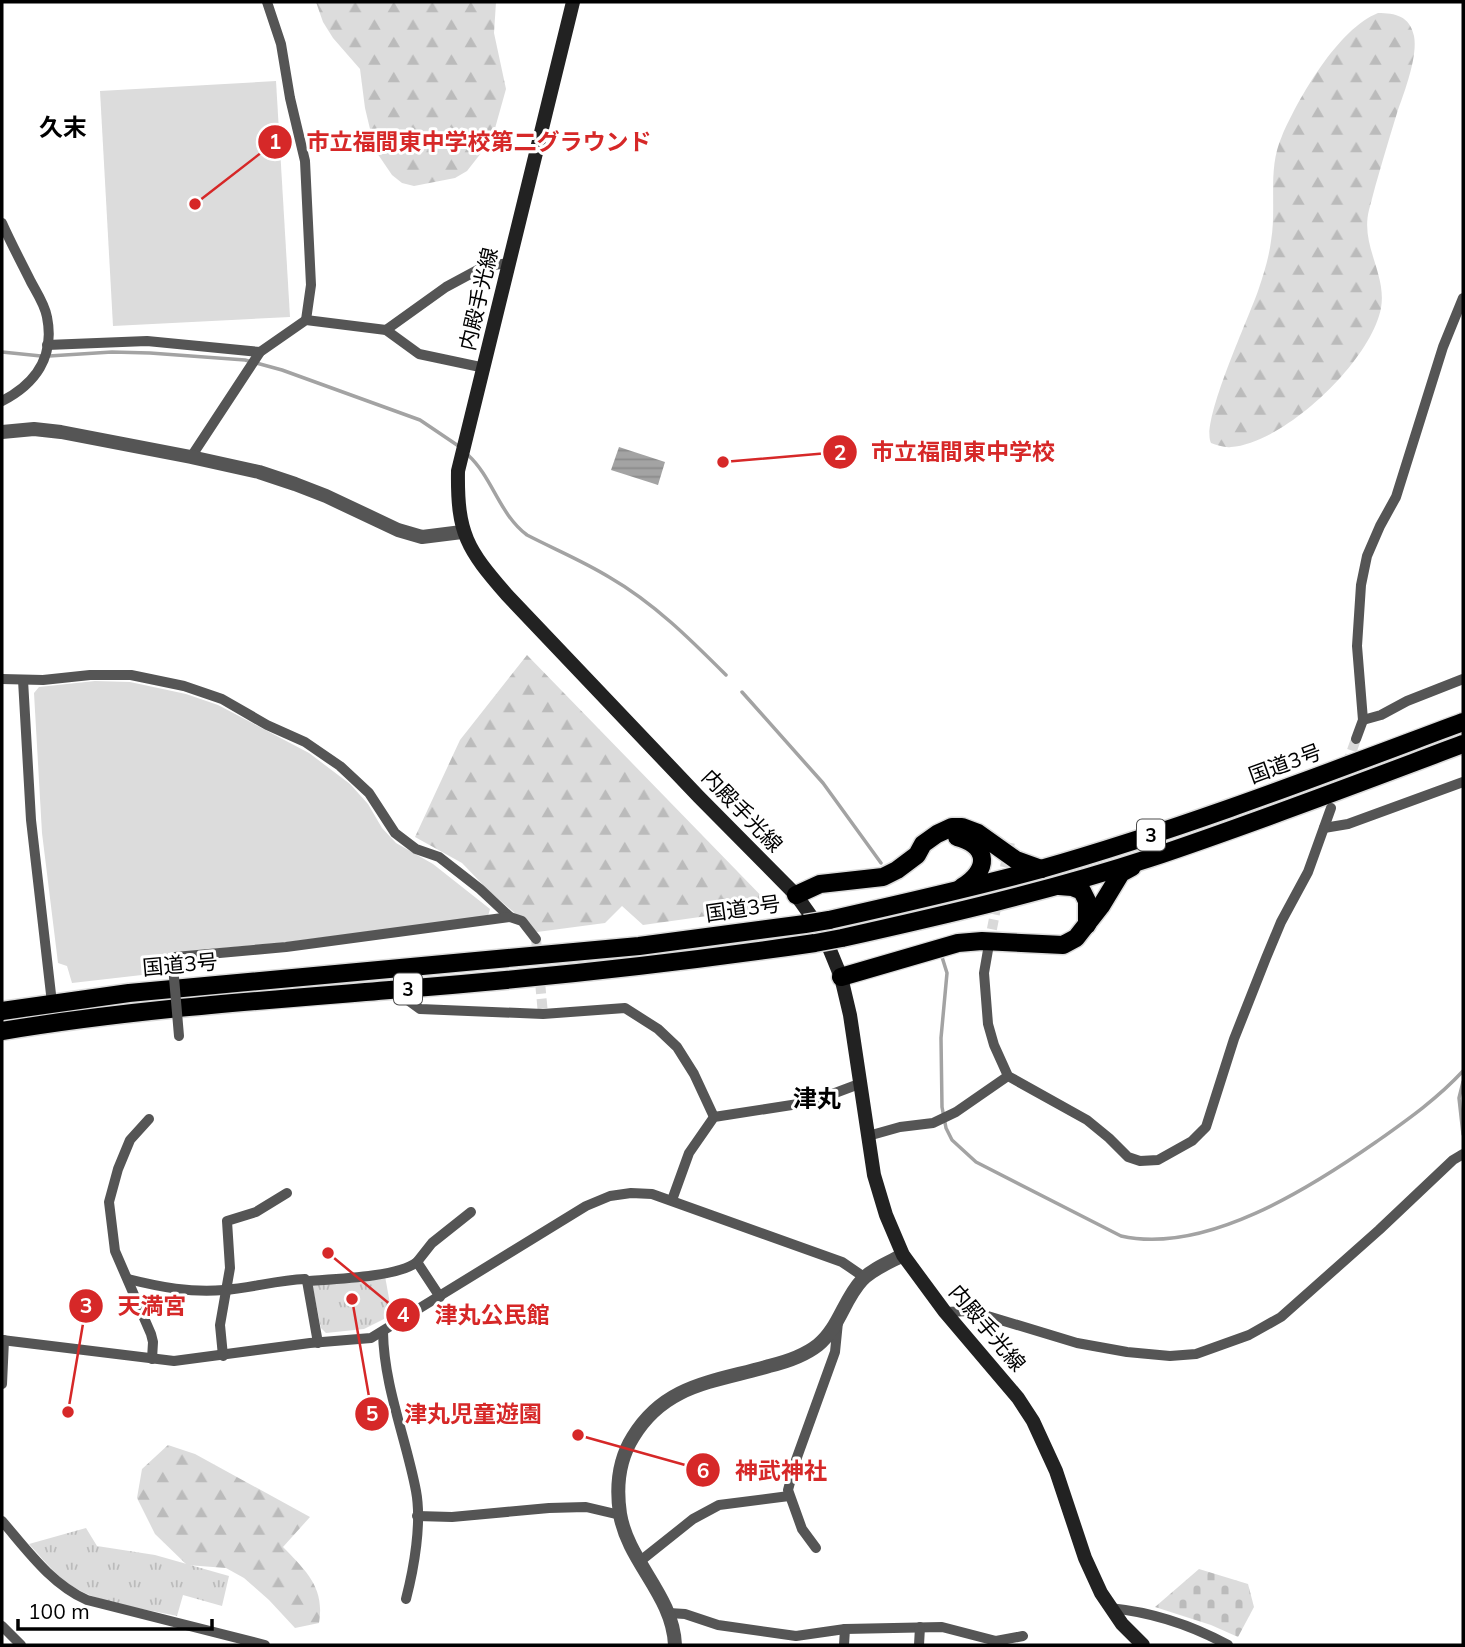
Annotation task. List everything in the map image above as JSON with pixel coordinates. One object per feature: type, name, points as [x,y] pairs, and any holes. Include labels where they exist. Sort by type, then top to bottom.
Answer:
[{"type":"highway","name":"国道3号","points":[[2,1011],[208,985],[626,948],[829,920],[1041,869],[1302,783],[1463,722]]},
{"type":"highway","name":"国道3号","points":[[2,1031],[132,1013],[638,966],[842,938],[970,909],[1148,859],[1463,744]]},
{"type":"highway","points":[[796,895],[820,884],[883,877],[917,855],[923,845],[937,834],[952,827],[978,832],[1016,860],[1041,869]]},
{"type":"highway","points":[[917,855],[928,853],[948,839],[958,836],[972,841],[981,852],[981,870],[972,881],[956,891]]},
{"type":"highway","points":[[841,977],[958,943],[982,941],[1063,944],[1076,938],[1087,925],[1121,873],[1148,859]]},
{"type":"highway","points":[[1054,886],[1072,887],[1082,891],[1087,901],[1087,925]]},
{"type":"main road","name":"内殿手光線","points":[[573,2],[458,471],[457,500],[463,532],[485,570],[507,596],[796,895],[823,933],[841,977],[850,1015],[874,1175],[886,1215],[903,1255],[945,1312],[1018,1398],[1033,1421],[1056,1471],[1085,1558],[1110,1608],[1143,1645]]},
{"type":"street","points":[[267,2],[281,44],[304,161],[311,285],[306,320]]},
{"type":"street","points":[[2,223],[47,317],[47,345],[42,366],[32,382],[2,401]]},
{"type":"street","points":[[386,330],[446,287],[485,265],[510,263]]},
{"type":"street","points":[[1356,739],[1363,720],[1357,646],[1361,585],[1367,556],[1396,497],[1443,347],[1463,298]]},
{"type":"street","points":[[191,457],[260,352],[306,320],[386,330],[419,354],[485,368]]},
{"type":"street","points":[[47,345],[148,341],[260,352]]},
{"type":"street","points":[[2,432],[34,429],[61,432],[191,457],[259,472],[295,484],[398,530],[422,537],[463,532]]},
{"type":"street","points":[[2,679],[43,680],[90,675],[131,675],[184,686],[222,699],[267,725],[305,742],[340,766],[369,793],[395,833],[416,849],[439,857],[510,917],[522,921],[536,939]]},
{"type":"street","points":[[1363,720],[1381,715],[1407,701],[1463,679]]},
{"type":"street","points":[[23,680],[31,820],[52,1003]]},
{"type":"street","points":[[1324,828],[1348,824],[1463,782]]},
{"type":"street","points":[[988,950],[984,973],[988,1024],[1008,1076],[1087,1120],[1128,1157],[1140,1161],[1158,1160],[1192,1141],[1206,1127],[1252,993],[1280,922],[1308,872],[1331,808]]},
{"type":"street","points":[[179,1036],[173,966],[175,957],[286,947],[510,917]]},
{"type":"street","points":[[404,989],[409,1001],[420,1009],[543,1014],[625,1008],[658,1029],[677,1047],[694,1074],[714,1117]]},
{"type":"street","points":[[868,1136],[900,1127],[933,1123],[956,1112],[1008,1076]]},
{"type":"street","points":[[672,1200],[689,1153],[714,1117],[811,1102],[859,1084]]},
{"type":"street","points":[[149,1119],[130,1140],[109,1202],[115,1251],[151,1334],[152,1359]]},
{"type":"street","points":[[945,1312],[971,1311],[1077,1343],[1127,1352],[1170,1356],[1196,1354],[1249,1335],[1281,1317],[1453,1160],[1463,1154]]},
{"type":"street","points":[[223,1356],[220,1325],[230,1268],[227,1221],[256,1212],[287,1193]]},
{"type":"street","points":[[2,1384],[3,1340],[174,1361],[363,1340],[383,1332],[586,1206],[610,1196],[631,1193],[652,1194],[672,1200],[842,1262],[864,1277]]},
{"type":"street","points":[[128,1279],[174,1291],[225,1290],[278,1280],[307,1281],[385,1273],[412,1267],[432,1243],[471,1212]]},
{"type":"street","points":[[816,1548],[802,1529],[789,1496],[796,1460],[835,1352],[838,1322],[848,1298],[864,1277],[903,1255]]},
{"type":"street","points":[[417,1262],[440,1297]]},
{"type":"street","points":[[307,1281],[318,1343]]},
{"type":"street","points":[[676,1645],[669,1613],[639,1562],[624,1529],[618,1491],[622,1461],[644,1419],[665,1401],[690,1387],[791,1360],[818,1345],[838,1322]]},
{"type":"street","points":[[383,1332],[383,1354],[416,1494],[413,1574],[406,1599]]},
{"type":"street","points":[[639,1562],[693,1519],[719,1505],[789,1496]]},
{"type":"street","points":[[417,1516],[452,1517],[574,1507],[620,1515]]},
{"type":"street","points":[[2,1521],[51,1576],[71,1593],[87,1600],[265,1645]]},
{"type":"street","points":[[1110,1608],[1146,1614],[1208,1634],[1228,1645]]},
{"type":"street","points":[[669,1613],[685,1614],[718,1625],[760,1633],[796,1636],[845,1629],[920,1627],[942,1627],[996,1643],[1023,1636]]},
{"type":"street","points":[[2,1626],[21,1645]]},
{"type":"street","points":[[919,1645],[920,1627]]},
{"type":"street","points":[[844,1645],[845,1629]]},
{"type":"street","points":[[759,1645],[760,1633]]},
{"type":"green space","points":[[316,2],[496,2],[494,33],[506,89],[492,139],[467,171],[455,178],[414,186],[402,183],[392,175],[375,150],[365,108],[360,69],[333,38],[323,22]]},
{"type":"green space","points":[[1378,13],[1396,15],[1405,20],[1412,29],[1415,45],[1410,75],[1386,150],[1367,223],[1382,295],[1374,329],[1361,352],[1343,374],[1300,415],[1253,442],[1229,447],[1211,443],[1210,431],[1219,392],[1268,259],[1273,228],[1275,161],[1282,136],[1321,66],[1349,33]]},
{"type":"green space","points":[[276,81],[290,317],[113,326],[100,91]]},
{"type":"green space","points":[[527,655],[772,907],[643,925],[622,906],[605,923],[537,932],[489,891],[462,863],[415,837],[460,740]]},
{"type":"green space","points":[[95,681],[130,682],[186,694],[218,705],[309,753],[350,784],[396,843],[433,864],[490,909],[488,916],[288,942],[168,953],[168,972],[72,983],[67,966],[58,963],[42,833],[34,693],[39,687]]},
{"type":"green space","points":[[385,1276],[392,1315],[364,1329],[326,1333],[321,1328],[312,1284]]},
{"type":"green space","points":[[168,1445],[195,1454],[310,1517],[283,1547],[312,1580],[319,1599],[319,1623],[295,1628],[244,1578],[226,1568],[187,1565],[155,1534],[137,1498],[142,1469]]},
{"type":"green space","points":[[86,1528],[97,1546],[155,1555],[229,1576],[222,1606],[183,1595],[177,1616],[106,1601],[67,1583],[29,1544]]},
{"type":"green space","points":[[1199,1569],[1248,1584],[1254,1607],[1238,1637],[1211,1625],[1155,1607]]},
{"type":"shaded area","points":[[619,447],[665,462],[658,485],[611,470]]},
{"type":"waterway","points":[[2,352],[41,356]]},
{"type":"waterway","points":[[49,356],[112,352],[245,360],[282,370],[420,420],[460,447]]},
{"type":"waterway","points":[[468,455],[484,474],[509,517],[527,535],[599,571],[641,598],[685,635],[726,675]]},
{"type":"waterway","points":[[742,692],[823,783],[881,863]]},
{"type":"waterway","points":[[942,957],[947,973],[941,1038],[942,1107],[946,1128],[952,1140],[976,1162],[1121,1236],[1153,1239],[1187,1236],[1221,1227],[1255,1213],[1320,1179],[1376,1142],[1432,1100],[1463,1071]]},
{"type":"waterway","points":[[1463,1082],[1459,1098],[1463,1134]]},
{"type":"tunnel","points":[[1337,793],[1356,739]]},
{"type":"tunnel","points":[[1002,882],[1010,842]]},
{"type":"tunnel","points":[[989,944],[998,898]]},
{"type":"tunnel","points":[[536,939],[543,1014]]},
{"type":"place","name":"市立福間東中学校第二グラウンド","points":[[195,204]]},
{"type":"place","name":"市立福間東中学校","points":[[723,462]]},
{"type":"place","name":"津丸公民館","points":[[328,1253]]},
{"type":"place","name":"津丸児童遊園","points":[[352,1299]]},
{"type":"place","name":"天満宮","points":[[68,1412]]},
{"type":"place","name":"神武神社","points":[[578,1435]]},
{"type":"district","name":"久末","points":[[63,128]]},
{"type":"district","name":"津丸","points":[[817,1099]]}]
